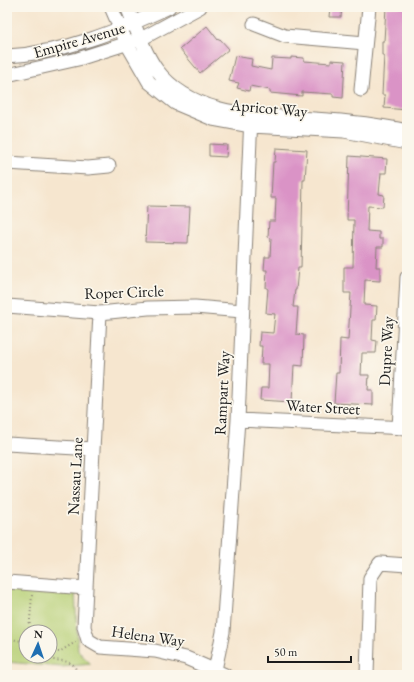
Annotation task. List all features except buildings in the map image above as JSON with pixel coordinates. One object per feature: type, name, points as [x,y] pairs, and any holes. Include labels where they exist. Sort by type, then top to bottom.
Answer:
[{"type":"street","name":"Apricot Way","points":[[111,7],[127,44],[149,82],[175,103],[213,119],[352,122],[386,126],[407,131]]},
{"type":"street","name":"Apricot Way","points":[[127,7],[148,57],[169,83],[184,94],[213,108],[251,121],[344,131],[407,143]]},
{"type":"street","name":"Empire Avenue","points":[[7,56],[53,50],[80,43],[134,23],[169,7]]},
{"type":"street","name":"Empire Avenue","points":[[7,75],[71,61],[127,44],[141,39],[200,7]]},
{"type":"street","points":[[361,90],[369,7]]},
{"type":"street","points":[[254,24],[285,36],[365,43]]},
{"type":"street","name":"Rampart Way","points":[[220,673],[238,420],[251,121]]},
{"type":"street","points":[[7,163],[88,168],[109,166]]},
{"type":"street","name":"Dupre Way","points":[[403,428],[407,277]]},
{"type":"street","name":"Roper Circle","points":[[7,306],[100,313],[148,308],[195,307],[242,311]]},
{"type":"street","name":"Nassau Lane","points":[[87,637],[84,627],[100,313]]},
{"type":"street","name":"Water Street","points":[[238,420],[403,428]]},
{"type":"street","points":[[7,444],[93,449]]},
{"type":"street","points":[[367,675],[370,578],[380,563],[407,565]]},
{"type":"street","points":[[7,582],[86,588]]},
{"type":"street","name":"Helena Way","points":[[87,637],[100,647],[155,651],[186,658],[220,673]]},
{"type":"path","points":[[30,624],[32,594]]},
{"type":"path","points":[[58,652],[87,637]]},
{"type":"path","points":[[7,638],[18,640]]},
{"type":"path","points":[[58,660],[68,661],[73,664],[76,675]]},
{"type":"green space","points":[[7,585],[75,591],[78,651],[91,664],[61,667],[29,664],[58,664],[58,624],[18,624],[18,663],[7,662]]}]
